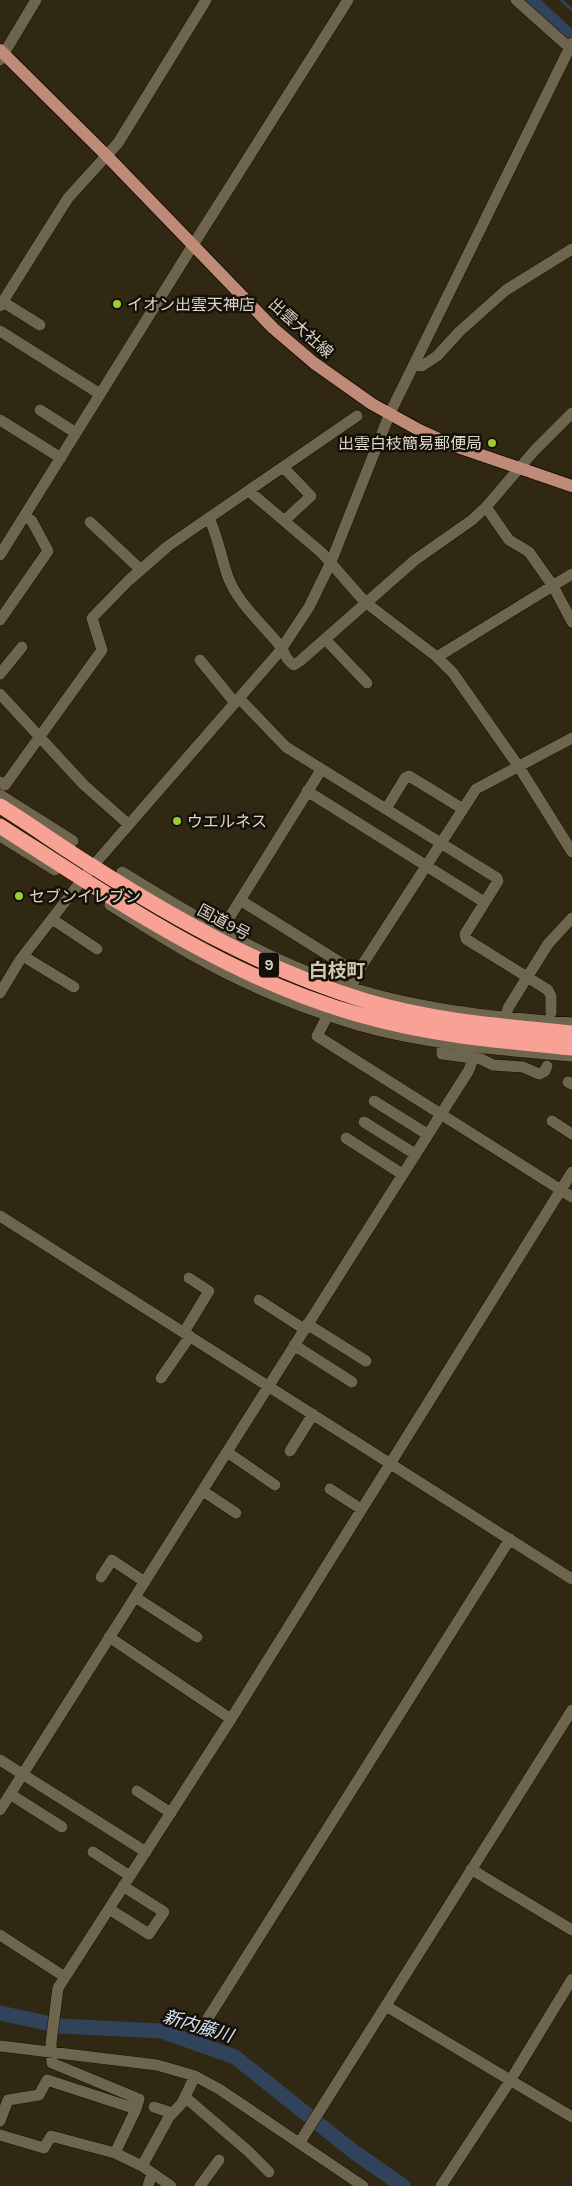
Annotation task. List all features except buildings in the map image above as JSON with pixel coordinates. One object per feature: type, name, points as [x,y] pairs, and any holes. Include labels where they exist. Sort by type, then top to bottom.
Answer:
[{"type":"highway","name":"国道9号","points":[[4,803],[92,867],[210,936],[320,986],[368,1002],[440,1017],[538,1025],[572,1033]]},
{"type":"highway","name":"9","points":[[0,826],[32,851],[83,879],[168,936],[255,977],[309,999],[360,1016],[412,1028],[469,1038],[572,1048]]},
{"type":"main road","name":"出雲大社線","points":[[1,55],[107,156],[273,328],[314,363],[372,404],[452,446],[572,486]]},
{"type":"street","points":[[1,55],[36,0]]},
{"type":"street","points":[[40,325],[1,304],[68,198],[107,156],[123,135],[206,0]]},
{"type":"street","points":[[0,556],[192,244],[348,0]]},
{"type":"street","points":[[0,993],[23,956],[92,867],[282,648],[309,606],[331,562],[390,413],[571,47],[522,2]]},
{"type":"street","points":[[414,366],[422,366],[437,356],[460,331],[506,290],[572,250]]},
{"type":"street","points":[[0,331],[100,394]]},
{"type":"street","points":[[40,410],[76,434]]},
{"type":"street","points":[[208,518],[216,535],[228,578],[246,606],[282,648],[285,658],[294,665],[415,560],[472,520],[486,507],[518,469],[572,414]]},
{"type":"street","points":[[0,782],[5,785],[102,650],[92,618],[168,546],[357,416]]},
{"type":"street","points":[[0,420],[61,458]]},
{"type":"street","points":[[283,467],[311,496],[285,520]]},
{"type":"street","points":[[249,491],[285,520],[331,562],[365,602],[437,657],[453,673],[519,767],[572,852]]},
{"type":"street","points":[[486,507],[509,540],[528,552],[553,586],[572,622]]},
{"type":"street","points":[[0,620],[48,551],[32,521],[25,516]]},
{"type":"street","points":[[90,522],[141,570]]},
{"type":"street","points":[[437,657],[572,574]]},
{"type":"street","points":[[325,639],[368,683]]},
{"type":"street","points":[[0,674],[22,647]]},
{"type":"street","points":[[200,660],[237,701],[286,747],[497,878],[498,882],[465,934],[466,939],[548,990],[551,996],[550,1012]]},
{"type":"street","points":[[0,694],[84,785],[128,824]]},
{"type":"street","points":[[352,987],[357,973],[476,789],[572,738]]},
{"type":"street","points":[[220,931],[321,770]]},
{"type":"street","points":[[386,809],[405,778],[409,776],[463,809]]},
{"type":"street","points":[[307,791],[484,902]]},
{"type":"street","points":[[4,803],[73,841]]},
{"type":"street","points":[[0,836],[32,851],[54,870]]},
{"type":"street","points":[[122,872],[220,931],[304,970],[352,987],[391,998],[455,1011],[506,1017],[538,1025],[572,1023]]},
{"type":"street","points":[[141,895],[158,894]]},
{"type":"street","points":[[240,900],[357,973]]},
{"type":"street","points":[[110,905],[168,936],[195,957],[302,1006],[328,1015],[360,1025],[442,1042],[487,1049],[572,1056]]},
{"type":"street","points":[[506,1017],[508,1008],[548,944],[572,918]]},
{"type":"street","points":[[52,919],[97,949]]},
{"type":"street","points":[[23,956],[74,987]]},
{"type":"street","points":[[287,972],[304,970]]},
{"type":"street","points":[[440,1017],[455,1011]]},
{"type":"street","points":[[328,1015],[317,1036],[572,1197]]},
{"type":"street","points":[[442,1042],[442,1054],[481,1059],[493,1065],[522,1067],[539,1074],[545,1071],[547,1066]]},
{"type":"street","points":[[0,1810],[469,1070],[473,1058]]},
{"type":"street","points":[[374,1101],[428,1134]]},
{"type":"street","points":[[552,1121],[572,1134]]},
{"type":"street","points":[[364,1122],[415,1154]]},
{"type":"street","points":[[346,1138],[402,1174]]},
{"type":"street","points":[[115,2153],[139,2099],[52,2063],[51,2048],[58,1988],[231,1719],[389,1462],[572,1172]]},
{"type":"street","points":[[0,1216],[572,1579]]},
{"type":"street","points":[[162,1378],[209,1291],[189,1278]]},
{"type":"street","points":[[258,1300],[366,1362]]},
{"type":"street","points":[[294,1345],[352,1382]]},
{"type":"street","points":[[290,1452],[313,1414]]},
{"type":"street","points":[[227,1452],[275,1484]]},
{"type":"street","points":[[330,1489],[361,1509]]},
{"type":"street","points":[[202,1491],[236,1513]]},
{"type":"street","points":[[208,2018],[510,1540]]},
{"type":"street","points":[[101,1577],[112,1560],[145,1582]]},
{"type":"street","points":[[135,1597],[197,1637]]},
{"type":"street","points":[[109,1637],[231,1719]]},
{"type":"street","points":[[300,2142],[572,1710]]},
{"type":"street","points":[[0,1760],[146,1852]]},
{"type":"street","points":[[137,1791],[171,1813]]},
{"type":"street","points":[[10,1794],[62,1827]]},
{"type":"street","points":[[93,1852],[130,1876]]},
{"type":"street","points":[[472,1869],[572,1930]]},
{"type":"street","points":[[109,1909],[149,1934],[164,1912],[123,1886]]},
{"type":"street","points":[[0,1935],[65,1977]]},
{"type":"street","points":[[441,2186],[510,2081],[572,1979]]},
{"type":"street","points":[[386,2006],[572,2117]]},
{"type":"street","points":[[0,2046],[51,2048],[157,2065],[196,2076],[219,2088],[363,2186]]},
{"type":"street","points":[[142,2166],[172,2113],[185,2097],[196,2076]]},
{"type":"street","points":[[0,2121],[8,2100],[39,2095],[47,2080],[136,2108]]},
{"type":"street","points":[[185,2097],[248,2151],[269,2172]]},
{"type":"street","points":[[154,2107],[172,2113]]},
{"type":"street","points":[[0,2135],[44,2148],[51,2136],[115,2153],[142,2166],[171,2186]]},
{"type":"street","points":[[200,2186],[218,2160]]},
{"type":"street","points":[[148,2186],[152,2173]]},
{"type":"waterway","points":[[530,0],[572,39]]},
{"type":"waterway","points":[[561,0],[572,10]]},
{"type":"waterway","name":"新内藤川","points":[[0,2013],[61,2026],[161,2031],[235,2057],[354,2152],[403,2186]]},
{"type":"place","name":"イオン出雲天神店","points":[[117,304]]},
{"type":"place","name":"出雲白枝簡易郵便局","points":[[492,443]]},
{"type":"place","name":"ウエルネス","points":[[177,821]]},
{"type":"place","name":"セブンイレブン","points":[[19,896]]},
{"type":"district","name":"白枝町","points":[[337,971]]}]
